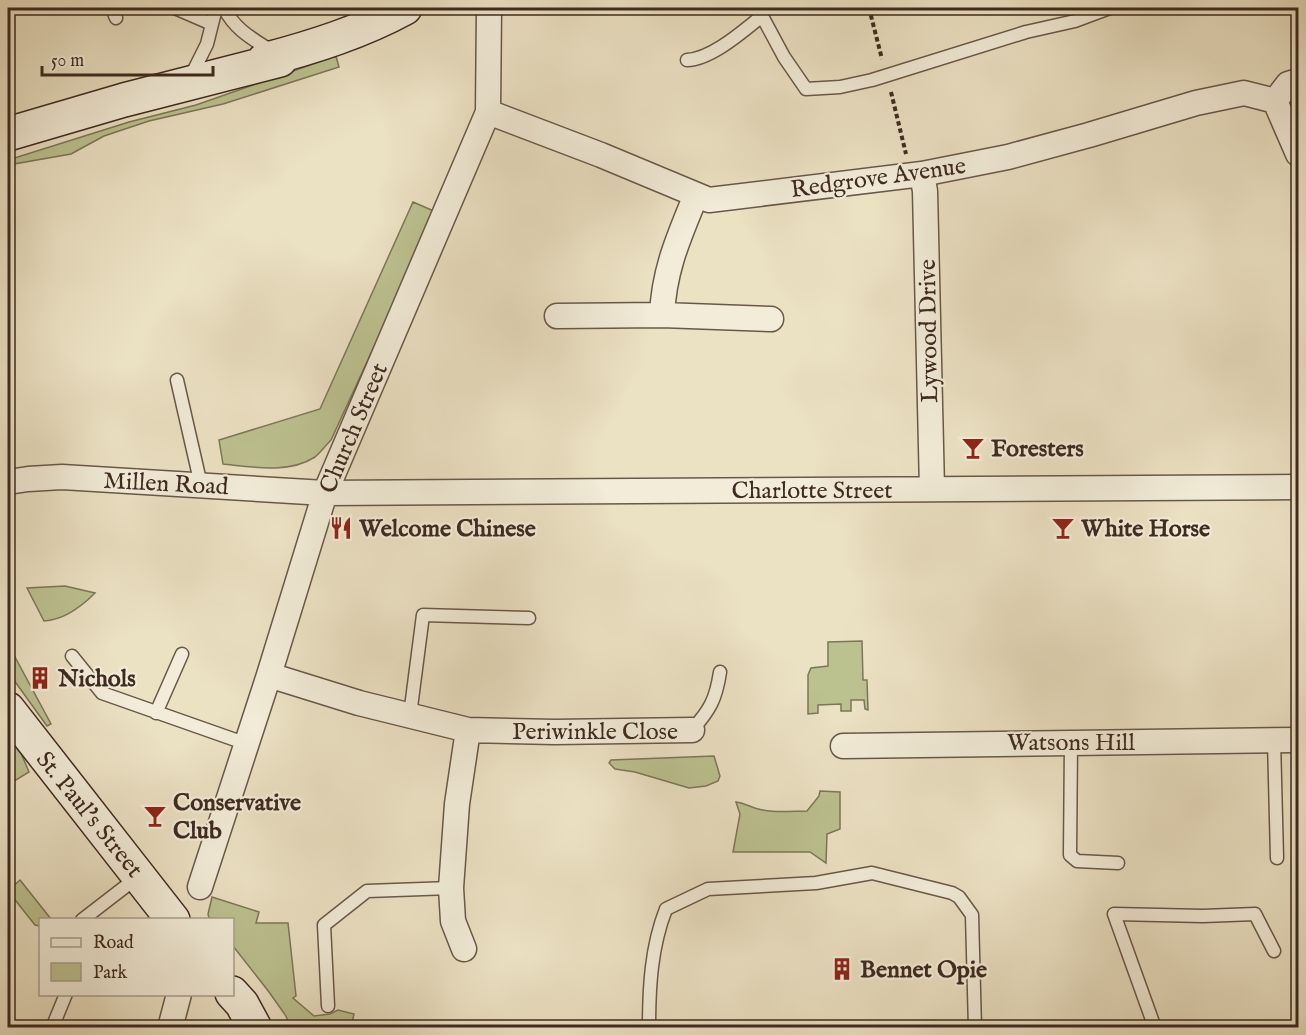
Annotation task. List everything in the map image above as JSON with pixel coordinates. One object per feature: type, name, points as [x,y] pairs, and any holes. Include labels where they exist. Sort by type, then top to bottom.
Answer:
[{"type":"main road","points":[[8,134],[184,82],[190,84],[280,60],[282,55],[346,36],[405,8]]},
{"type":"main road","name":"St. Paul's Street","points":[[8,709],[172,918]]},
{"type":"main road","points":[[234,995],[255,1028]]},
{"type":"street","name":"Church Street","points":[[200,887],[325,493],[488,112],[489,8]]},
{"type":"street","points":[[1298,81],[1288,84],[1275,101],[1299,154]]},
{"type":"street","name":"Redgrove Avenue","points":[[488,112],[601,155],[709,200],[917,175],[1008,157],[1196,103],[1244,93],[1275,101]]},
{"type":"street","name":"Lywood Drive","points":[[917,175],[925,191],[932,489]]},
{"type":"street","points":[[662,315],[663,292],[668,266],[696,195]]},
{"type":"street","points":[[557,316],[662,315],[771,319]]},
{"type":"street","name":"Millen Road","points":[[8,482],[62,477],[325,493]]},
{"type":"street","name":"Charlotte Street","points":[[325,493],[1299,487]]},
{"type":"street","name":"Periwinkle Close","points":[[269,675],[359,703],[468,730],[555,732],[692,730]]},
{"type":"street","points":[[464,949],[453,921],[451,888],[456,804],[468,730]]},
{"type":"street","name":"Watsons Hill","points":[[843,746],[1299,740]]},
{"type":"street","points":[[170,1028],[178,996]]},
{"type":"lane","points":[[175,8],[212,24]]},
{"type":"lane","points":[[184,82],[207,44],[216,8]]},
{"type":"lane","points":[[224,8],[240,31],[282,55]]},
{"type":"lane","points":[[687,60],[699,59],[743,32],[759,12],[784,57],[806,89],[840,87],[872,80],[1026,32],[1075,21],[1110,8]]},
{"type":"lane","points":[[177,380],[201,485]]},
{"type":"lane","points":[[410,715],[423,615],[530,618]]},
{"type":"lane","points":[[156,713],[182,654]]},
{"type":"lane","points":[[72,656],[102,693],[247,744]]},
{"type":"lane","name":"Periwinkle Close","points":[[692,730],[708,712],[717,692],[720,672]]},
{"type":"lane","points":[[1274,740],[1277,858]]},
{"type":"lane","points":[[1071,743],[1070,855],[1077,861],[1118,863]]},
{"type":"lane","points":[[649,1028],[649,1000],[656,934],[666,909],[708,889],[816,883],[872,873],[952,893],[959,897],[972,915],[975,1028]]},
{"type":"lane","points":[[85,918],[140,876]]},
{"type":"lane","points":[[328,1006],[324,925],[367,891],[451,888]]},
{"type":"lane","points":[[1155,1028],[1114,914],[1203,916],[1255,914],[1274,951]]},
{"type":"lane","points":[[52,1028],[65,996]]},
{"type":"path","points":[[869,8],[884,65]]},
{"type":"path","points":[[891,92],[917,175]]},
{"type":"green space","points":[[336,56],[339,67],[223,104],[149,121],[104,136],[71,154],[8,165],[8,160],[129,122],[196,105]]},
{"type":"green space","points":[[413,202],[436,212],[331,440],[315,457],[294,466],[258,468],[223,464],[219,440],[320,409]]},
{"type":"green space","points":[[65,586],[95,593],[72,612],[44,621],[27,588]]},
{"type":"green space","points":[[862,641],[863,680],[867,680],[868,710],[865,709],[864,700],[851,700],[851,711],[841,711],[841,704],[818,705],[818,713],[808,714],[808,675],[811,668],[828,666],[828,642]]},
{"type":"green space","points":[[8,644],[51,724],[47,726],[8,672]]},
{"type":"green space","points":[[8,730],[29,772],[8,785]]},
{"type":"green space","points":[[714,756],[720,776],[718,781],[706,786],[689,788],[635,772],[615,769],[609,763],[611,760]]},
{"type":"green space","points":[[820,791],[840,792],[840,829],[827,834],[826,863],[810,852],[733,852],[740,814],[736,802],[768,811],[807,811],[819,796]]},
{"type":"green space","points":[[20,880],[50,918],[39,918],[39,926],[35,925],[8,891]]},
{"type":"green space","points":[[212,897],[259,912],[256,923],[288,923],[296,996],[293,998],[314,1016],[330,1014],[338,1010],[354,1014],[351,1027],[290,1027],[286,1016],[234,947],[234,918],[209,918]]},
{"type":"railway","points":[[1295,8],[1298,16]]},
{"type":"place","name":"Foresters","points":[[973,448]]},
{"type":"place","name":"Welcome Chinese","points":[[341,528]]},
{"type":"place","name":"White Horse","points":[[1063,528]]},
{"type":"place","name":"Nichols","points":[[40,678]]},
{"type":"place","name":"Conservative Club","points":[[155,816]]},
{"type":"place","name":"Bennet Opie","points":[[842,969]]}]
